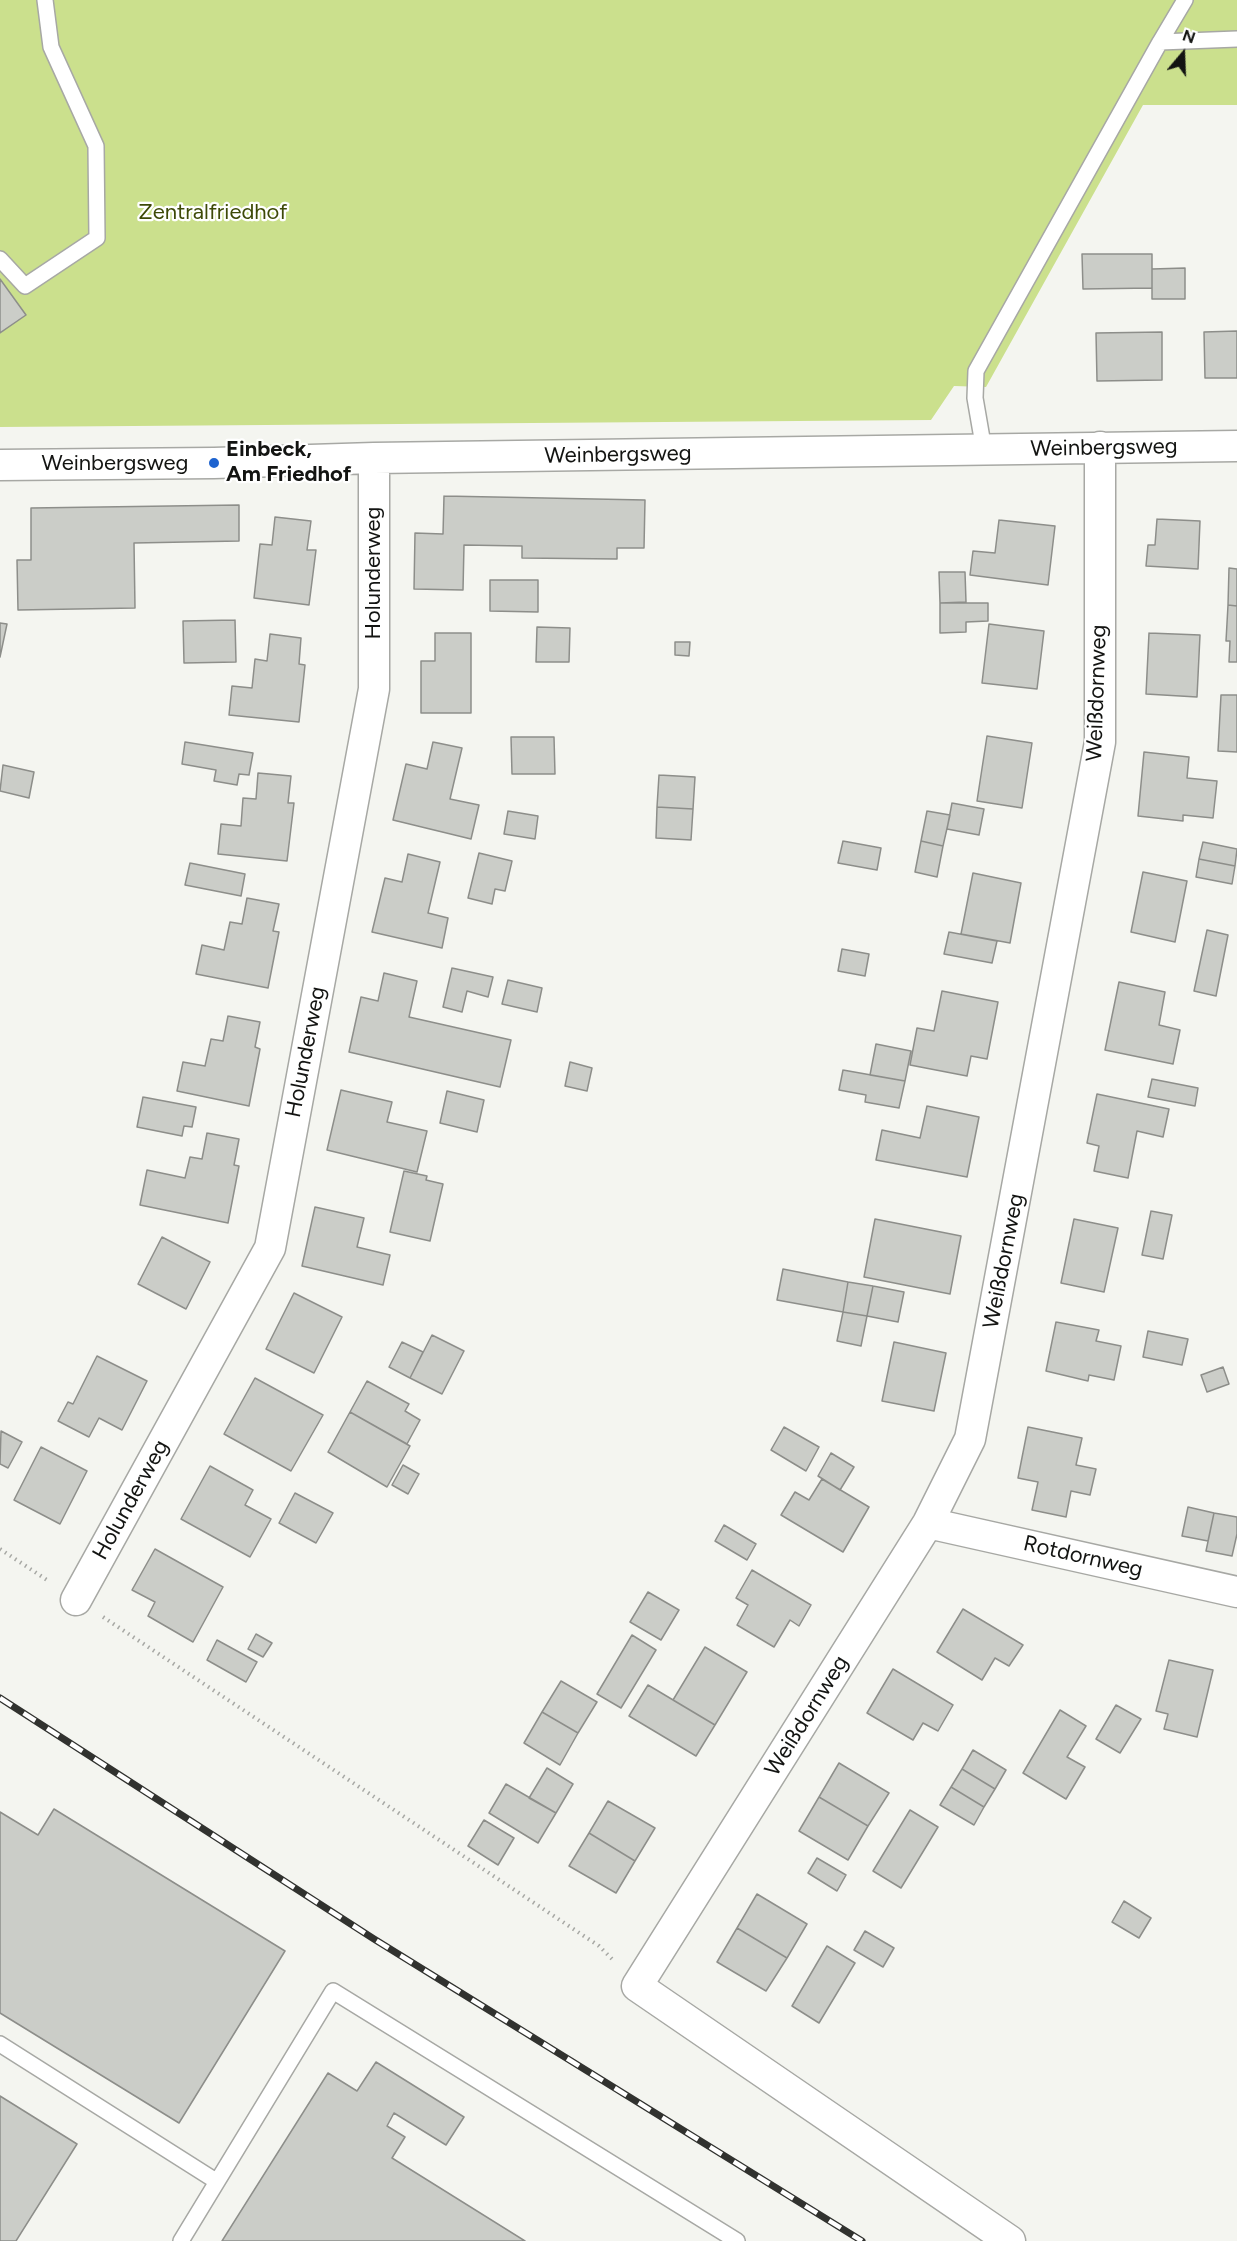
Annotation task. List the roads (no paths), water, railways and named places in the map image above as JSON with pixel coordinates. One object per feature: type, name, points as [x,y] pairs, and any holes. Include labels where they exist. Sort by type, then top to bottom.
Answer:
[{"type":"street","name":"Weinbergsweg","points":[[0,465],[1237,446]]},
{"type":"street","name":"Weißdornweg","points":[[1010,2241],[637,1986],[928,1523],[970,1439],[1100,742],[1100,447]]},
{"type":"street","name":"Holunderweg","points":[[76,1600],[270,1248],[374,688],[374,459]]},
{"type":"street","name":"Rotdornweg","points":[[928,1523],[1237,1592]]},
{"type":"lane","points":[[0,259],[26,286],[97,238],[96,146],[51,47],[45,0]]},
{"type":"lane","points":[[984,450],[975,398],[976,371],[1185,0]]},
{"type":"lane","points":[[1160,42],[1237,39]]},
{"type":"lane","points":[[181,2241],[333,1991],[737,2241]]},
{"type":"lane","points":[[0,2044],[216,2181]]},
{"type":"railway","points":[[0,1698],[374,1939],[862,2241]]},
{"type":"place","name":"Einbeck, Am Friedhof","points":[[214,463]]},
{"type":"park label","name":"Zentralfriedhof","points":[[213,213]]}]
